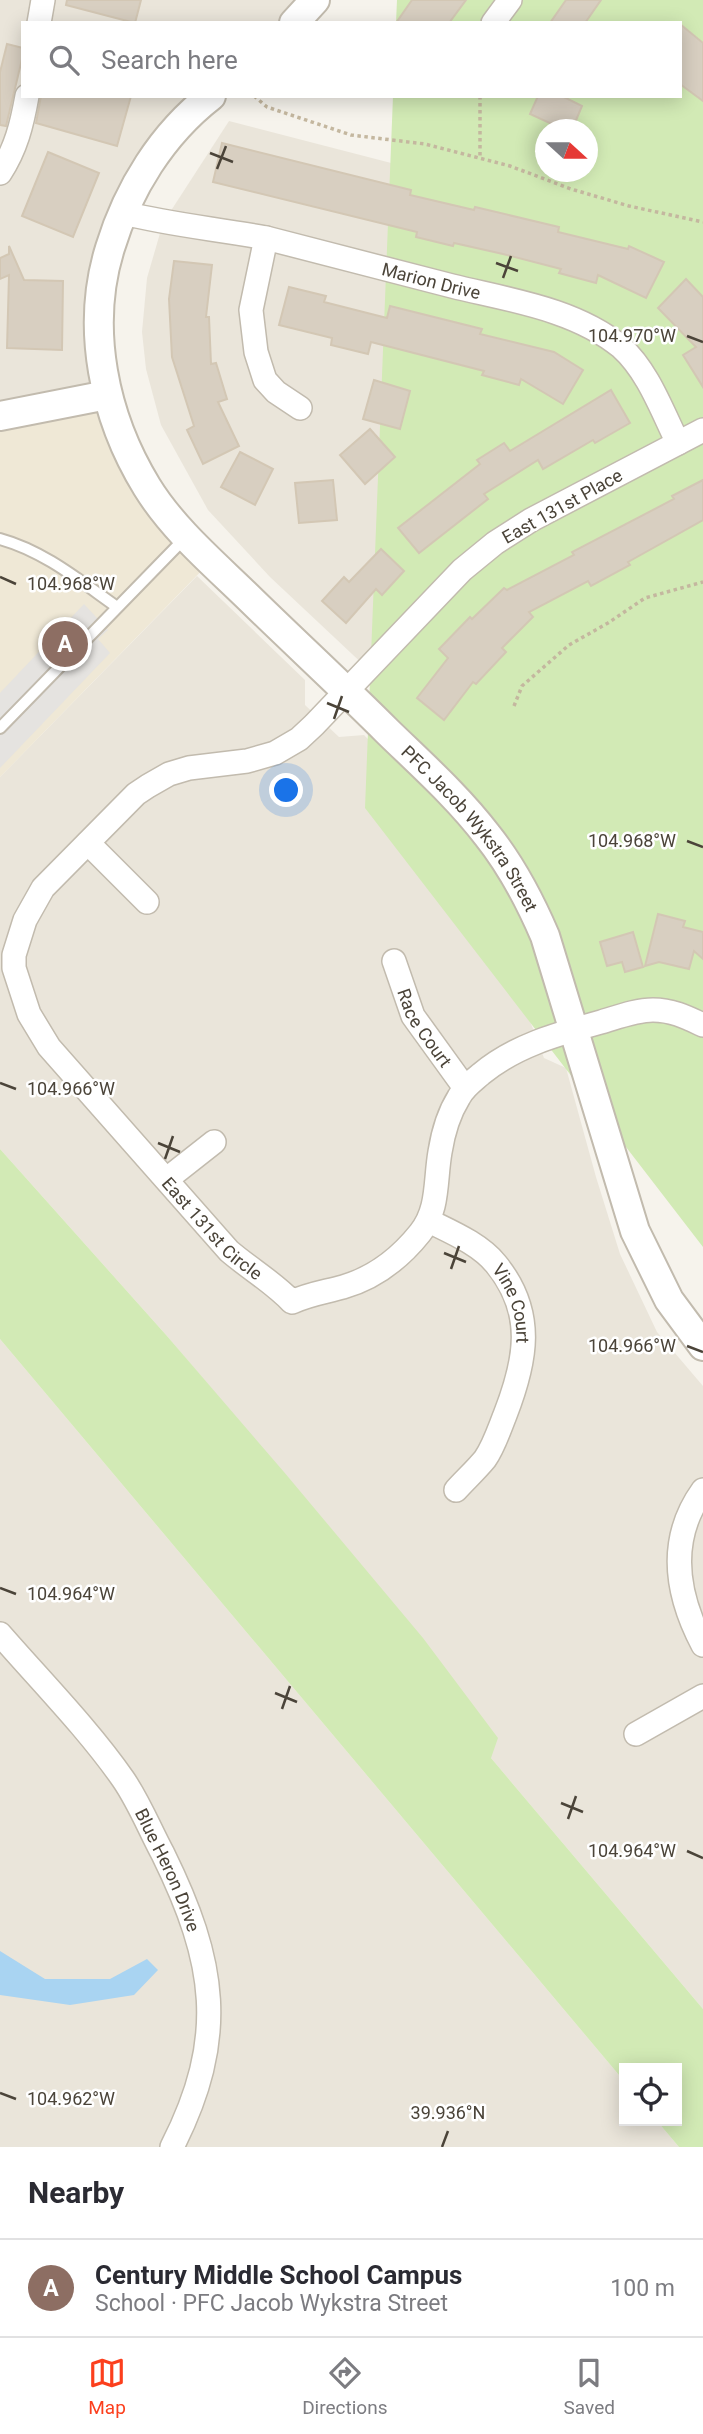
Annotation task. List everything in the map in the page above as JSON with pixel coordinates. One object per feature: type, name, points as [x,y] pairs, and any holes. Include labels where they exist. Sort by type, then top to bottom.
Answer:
[{"type":"street","points":[[39,21],[43,0]]},
{"type":"street","points":[[296,21],[315,0]]},
{"type":"street","points":[[494,21],[510,0]]},
{"type":"street","points":[[0,173],[10,157],[22,127],[27,98]]},
{"type":"street","name":"PFC Jacob Wykstra Street","points":[[209,98],[177,128],[151,160],[124,213],[107,256],[98,326],[107,395],[121,433],[137,470],[166,512],[187,536],[443,785],[495,846],[535,912],[545,936],[635,1231],[669,1300],[703,1346]]},
{"type":"street","name":"Marion Drive","points":[[124,213],[163,223],[229,231],[266,239],[577,320],[601,333],[632,359],[651,389],[678,443]]},
{"type":"street","points":[[266,239],[251,310],[254,345],[265,380],[276,392],[300,408]]},
{"type":"street","points":[[0,416],[107,395]]},
{"type":"street","name":"East 131st Place","points":[[347,691],[463,570],[495,543],[531,520],[703,430]]},
{"type":"street","name":"East 131st Circle","points":[[347,691],[299,739],[275,753],[247,761],[189,768],[169,774],[136,794],[53,876],[30,908],[14,955],[14,968],[29,1014],[49,1047],[229,1251],[275,1284],[292,1302],[314,1292],[343,1287],[372,1275],[401,1254],[429,1221],[448,1120],[465,1088],[490,1066],[516,1049],[575,1029],[649,1010],[681,1014],[703,1026]]},
{"type":"street","points":[[88,843],[147,902]]},
{"type":"street","name":"Race Court","points":[[394,961],[413,1016],[465,1088]]},
{"type":"street","points":[[167,1179],[214,1142]]},
{"type":"street","name":"Vine Court","points":[[429,1221],[456,1235],[495,1262],[517,1303],[523,1323],[522,1365],[494,1445],[456,1490]]},
{"type":"street","points":[[703,1490],[687,1520],[680,1550],[679,1573],[686,1609],[703,1645]]},
{"type":"street","name":"Blue Heron Drive","points":[[0,1634],[124,1781],[172,1873],[190,1915],[206,1972],[209,2020],[207,2047],[195,2097],[172,2147]]},
{"type":"street","points":[[636,1734],[703,1696]]},
{"type":"lane","points":[[0,727],[187,536]]},
{"type":"lane","points":[[0,539],[18,544],[51,561],[117,607]]},
{"type":"path","points":[[257,98],[268,107],[351,135],[425,144],[480,158],[629,206],[703,222]]},
{"type":"path","points":[[480,98],[480,158]]},
{"type":"path","points":[[514,706],[522,686],[569,645],[645,598],[703,582]]},
{"type":"shaded area","points":[[0,0],[315,0],[296,21],[21,21],[21,98],[210,98],[115,232],[107,395],[0,416]]},
{"type":"shaded area","points":[[229,121],[685,239],[368,669],[270,577],[208,510],[161,425],[146,369],[142,332],[147,278],[163,223]]},
{"type":"shaded area","points":[[107,395],[120,433],[211,561],[0,777],[0,416]]},
{"type":"shaded area","points":[[197,576],[305,680],[305,705],[339,737],[364,735],[423,795],[530,1021],[544,1058],[566,1068],[620,1254],[657,1332],[703,1386],[703,2009],[491,1758],[363,1568],[167,1336],[0,1149],[0,777]]},
{"type":"shaded area","points":[[84,604],[108,630],[98,639],[110,653],[0,768],[0,693]]},
{"type":"shaded area","points":[[0,1339],[619,2075],[619,2126],[661,2126],[679,2147],[0,2147]]},
{"type":"green space","points":[[397,0],[703,0],[703,1247],[365,808],[393,98],[682,98],[682,21],[396,21]]},
{"type":"green space","points":[[0,1149],[167,1336],[423,1638],[498,1738],[491,1758],[703,2009],[703,2147],[679,2147],[661,2126],[682,2126],[682,2063],[619,2063],[619,2075],[0,1339]]},
{"type":"water","points":[[0,1951],[45,1979],[110,1979],[147,1959],[158,1970],[134,1995],[70,2005],[0,1995]]},
{"type":"building","points":[[67,0],[141,0],[136,21],[66,5]]},
{"type":"building","points":[[412,0],[466,0],[450,21],[397,21]]},
{"type":"building","points":[[566,0],[601,0],[586,21],[551,21]]},
{"type":"building","points":[[682,26],[703,43],[703,101],[682,85]]},
{"type":"building","points":[[7,44],[21,48],[21,63],[6,126],[0,125],[0,72]]},
{"type":"building","points":[[41,98],[130,98],[117,146],[36,123]]},
{"type":"building","points":[[537,98],[566,98],[582,106],[577,119],[541,119],[530,114]]},
{"type":"building","points":[[222,143],[411,190],[410,195],[559,227],[558,232],[628,249],[629,246],[664,262],[646,298],[598,275],[596,283],[559,273],[561,269],[503,254],[416,237],[417,232],[213,182]]},
{"type":"building","points":[[48,152],[99,173],[73,237],[22,216]]},
{"type":"building","points":[[9,246],[24,280],[63,281],[62,350],[7,348],[9,275],[0,279],[0,258],[9,254]]},
{"type":"building","points":[[174,261],[212,265],[206,317],[209,317],[211,364],[216,363],[227,399],[218,402],[239,446],[203,464],[187,430],[194,426],[172,357],[169,299]]},
{"type":"building","points":[[686,279],[703,297],[703,387],[683,355],[696,347],[658,308]]},
{"type":"building","points":[[289,287],[326,296],[324,302],[387,318],[390,306],[482,329],[480,334],[554,352],[583,370],[563,404],[521,379],[519,385],[482,375],[484,371],[371,342],[368,354],[331,345],[332,338],[279,325]]},
{"type":"building","points":[[374,380],[410,391],[400,429],[363,419]]},
{"type":"building","points":[[611,390],[630,423],[595,443],[593,440],[543,469],[538,460],[484,494],[488,499],[419,553],[398,528],[480,464],[477,460],[504,443],[510,451]]},
{"type":"building","points":[[370,429],[395,457],[365,484],[340,455]]},
{"type":"building","points":[[240,452],[273,469],[255,505],[221,487]]},
{"type":"building","points":[[333,480],[337,520],[299,523],[295,483]]},
{"type":"building","points":[[703,480],[703,520],[591,586],[588,581],[529,612],[533,617],[502,648],[506,652],[476,684],[473,682],[444,720],[417,698],[448,658],[439,649],[470,617],[472,619],[504,588],[507,590],[574,555],[572,552],[674,499],[672,496]]},
{"type":"building","points":[[381,549],[404,571],[382,595],[376,589],[346,623],[322,601],[344,577],[349,582]]},
{"type":"building","points":[[658,914],[685,921],[683,927],[703,932],[703,959],[694,951],[689,969],[659,962],[645,966]]},
{"type":"building","points":[[633,932],[643,967],[625,972],[622,962],[607,966],[600,942]]},
{"type":"place","name":"Century Middle School Campus","points":[[65,644]]}]
